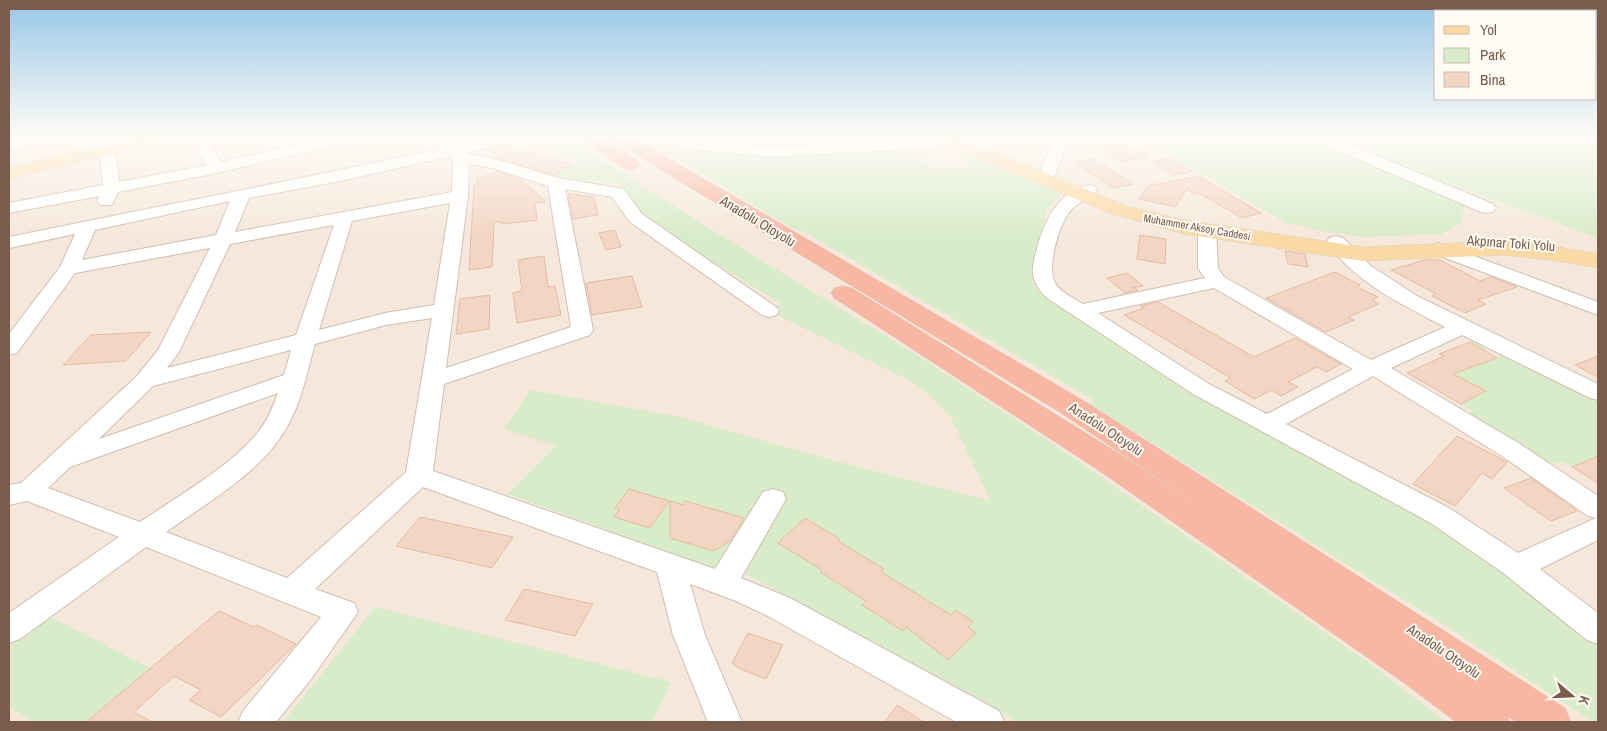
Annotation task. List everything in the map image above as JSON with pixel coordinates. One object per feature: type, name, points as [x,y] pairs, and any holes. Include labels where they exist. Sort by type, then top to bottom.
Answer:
[{"type":"highway","name":"Anadolu Otoyolu","points":[[671,169],[854,300],[1112,464],[1418,671],[1489,722]]},
{"type":"highway","name":"Anadolu Otoyolu","points":[[676,169],[1071,406],[1398,619],[1550,722]]},
{"type":"main road","points":[[9,173],[24,169]]},
{"type":"main road","name":"Muhammer Aksoy Caddesi","points":[[1028,169],[1144,218],[1207,230],[1340,247]]},
{"type":"main road","name":"Muhammer Aksoy Caddesi","points":[[1037,169],[1084,192],[1155,213],[1384,255],[1431,245]]},
{"type":"main road","name":"Akpınar Toki Yolu","points":[[1431,245],[1502,240],[1598,253]]},
{"type":"main road","name":"Akpınar Toki Yolu","points":[[1431,245],[1512,249],[1598,261]]},
{"type":"street","points":[[9,348],[16,332],[69,268],[94,224],[111,188],[108,169]]},
{"type":"street","points":[[9,208],[211,169]]},
{"type":"street","points":[[9,242],[371,169]]},
{"type":"street","points":[[292,592],[419,476],[460,196],[455,169]]},
{"type":"street","points":[[514,169],[556,183],[618,193],[636,218],[769,311]]},
{"type":"street","points":[[1048,173],[1050,169]]},
{"type":"street","points":[[1395,169],[1487,208]]},
{"type":"street","points":[[434,380],[582,330],[556,183]]},
{"type":"street","points":[[1084,192],[1062,206],[1055,218],[1042,268],[1043,282],[1049,289],[1078,311],[1201,389],[1439,515],[1516,566],[1598,631]]},
{"type":"street","points":[[19,493],[59,461],[145,381],[168,352],[223,240],[242,194]]},
{"type":"street","points":[[69,268],[460,196]]},
{"type":"street","points":[[9,630],[214,484],[258,448],[269,436],[278,420],[295,379],[305,340],[345,218]]},
{"type":"street","points":[[1207,230],[1208,268],[1217,280],[1242,297],[1372,368],[1484,433],[1598,509]]},
{"type":"street","points":[[1431,245],[1598,309]]},
{"type":"street","points":[[1340,247],[1362,270],[1390,289],[1462,327],[1598,392]]},
{"type":"street","points":[[1078,311],[1217,280]]},
{"type":"street","points":[[145,381],[385,319],[444,310]]},
{"type":"street","points":[[1268,423],[1372,368],[1462,327]]},
{"type":"street","points":[[59,461],[295,379]]},
{"type":"street","points":[[419,476],[747,592],[779,607],[987,722]]},
{"type":"street","points":[[19,493],[141,535],[343,612],[297,672],[255,722]]},
{"type":"street","points":[[722,583],[773,499]]},
{"type":"street","points":[[1516,566],[1598,528]]},
{"type":"street","points":[[669,564],[689,635],[725,722]]},
{"type":"shaded area","points":[[9,169],[1452,169],[1598,228],[1598,722],[9,722]]},
{"type":"green space","points":[[561,169],[616,169],[723,237],[920,357],[1065,452],[1372,665],[1446,722],[1017,722],[986,702],[732,567],[711,567],[507,494],[556,446],[504,429],[530,390],[676,416],[839,462],[991,501],[950,416],[933,398],[912,382],[769,311],[781,304],[668,234],[640,212],[621,185],[603,181],[587,182],[568,179],[552,174]]},
{"type":"green space","points":[[693,169],[1003,169],[1062,194],[1047,210],[1031,272],[1033,284],[1043,294],[1430,519],[1596,639],[1598,641],[1598,722],[1594,722],[1441,623],[1088,403],[1095,401],[801,230],[797,231]]},
{"type":"green space","points":[[1193,169],[1395,169],[1466,199],[1461,223],[1442,234],[1363,237],[1327,232],[1285,222]]},
{"type":"green space","points":[[1411,169],[1598,169],[1598,238]]},
{"type":"green space","points":[[1480,339],[1598,399],[1598,483],[1562,461],[1545,466],[1465,415],[1472,411],[1461,404],[1485,391],[1454,374],[1501,356],[1488,348],[1483,350],[1470,342]]},
{"type":"green space","points":[[375,607],[671,682],[652,722],[283,722]]},
{"type":"green space","points":[[42,613],[150,668],[86,722],[34,722],[9,707],[9,637]]},
{"type":"building","points":[[534,169],[565,169],[554,175]]},
{"type":"building","points":[[1085,169],[1109,169],[1133,184],[1113,188]]},
{"type":"building","points":[[1163,169],[1189,169],[1192,171],[1173,175]]},
{"type":"building","points":[[497,171],[522,180],[546,202],[535,203],[537,220],[503,224],[502,222],[494,222],[492,267],[469,270],[474,186],[479,184],[476,183],[479,181],[476,180]]},
{"type":"building","points":[[1199,176],[1261,213],[1242,218],[1199,193],[1194,194],[1187,189],[1175,207],[1139,199],[1148,186]]},
{"type":"building","points":[[568,195],[594,197],[598,215],[573,219]]},
{"type":"building","points":[[615,230],[621,247],[606,250],[599,233]]},
{"type":"building","points":[[1140,235],[1166,239],[1165,264],[1137,259]]},
{"type":"building","points":[[1285,251],[1305,254],[1308,267],[1288,264]]},
{"type":"building","points":[[544,256],[548,287],[555,286],[561,315],[517,323],[513,293],[522,291],[518,260]]},
{"type":"building","points":[[1424,260],[1440,260],[1480,281],[1491,277],[1517,287],[1478,300],[1486,304],[1465,313],[1432,296],[1436,294],[1391,270]]},
{"type":"building","points":[[1335,272],[1360,285],[1357,287],[1378,297],[1372,300],[1379,304],[1348,317],[1354,320],[1326,332],[1266,298]]},
{"type":"building","points":[[1128,273],[1143,286],[1133,288],[1138,290],[1125,293],[1107,278]]},
{"type":"building","points":[[632,276],[642,307],[592,315],[586,283]]},
{"type":"building","points":[[490,295],[489,329],[456,334],[460,299]]},
{"type":"building","points":[[1158,302],[1254,357],[1295,338],[1341,364],[1326,372],[1317,367],[1288,382],[1298,387],[1281,396],[1272,390],[1254,399],[1225,381],[1231,378],[1124,315],[1144,308],[1140,306]]},
{"type":"building","points":[[151,332],[126,361],[63,365],[91,335]]},
{"type":"building","points":[[1470,342],[1497,358],[1453,374],[1486,391],[1461,404],[1407,373],[1444,356],[1439,354]]},
{"type":"building","points":[[1598,356],[1598,377],[1575,365]]},
{"type":"building","points":[[1457,436],[1507,462],[1492,479],[1482,473],[1455,506],[1413,484]]},
{"type":"building","points":[[1598,456],[1598,483],[1572,467]]},
{"type":"building","points":[[1531,478],[1577,511],[1551,521],[1504,488]]},
{"type":"building","points":[[629,489],[669,501],[650,528],[614,517],[620,509],[615,508]]},
{"type":"building","points":[[670,501],[683,505],[685,501],[744,518],[730,541],[714,551],[670,538]]},
{"type":"building","points":[[420,517],[513,537],[492,568],[396,546]]},
{"type":"building","points":[[805,518],[884,569],[881,572],[951,615],[956,610],[973,622],[968,627],[976,633],[948,660],[906,627],[903,631],[862,605],[866,601],[820,572],[822,570],[778,543]]},
{"type":"building","points":[[524,589],[593,604],[575,636],[505,620]]},
{"type":"building","points":[[219,611],[254,627],[257,625],[296,644],[221,717],[189,700],[201,690],[174,676],[134,712],[152,722],[86,722]]},
{"type":"building","points":[[748,633],[783,645],[766,679],[740,669],[732,663]]},
{"type":"building","points":[[897,705],[924,722],[885,722]]}]
